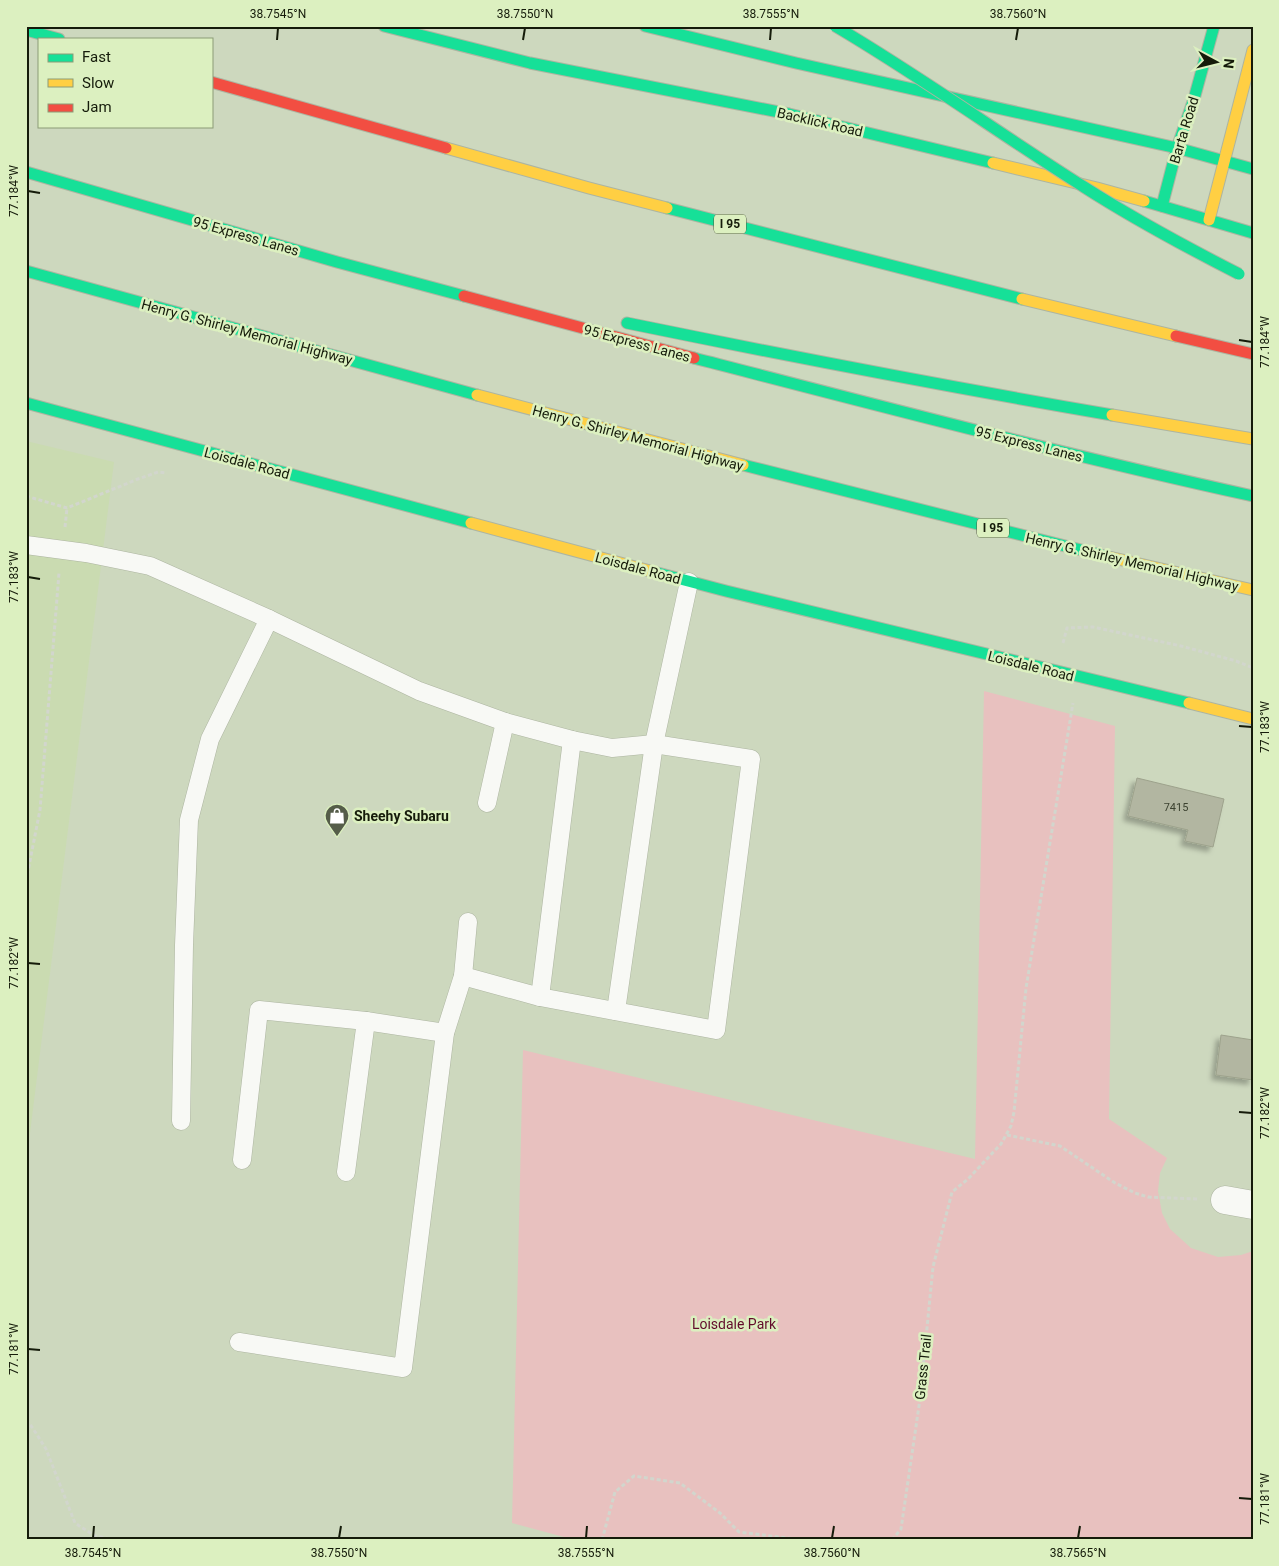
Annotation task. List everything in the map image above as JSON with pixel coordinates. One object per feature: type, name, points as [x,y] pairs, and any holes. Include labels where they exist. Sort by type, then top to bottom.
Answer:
[{"type":"main road","name":"Backlick Road","points":[[384,26],[530,63],[789,114],[1097,188],[1253,232]]},
{"type":"main road","points":[[645,26],[928,94],[1177,148],[1253,169]]},
{"type":"main road","points":[[835,26],[909,71],[1063,174],[1164,234],[1239,274],[1253,279]]},
{"type":"main road","name":"Barta Road","points":[[1162,206],[1177,148],[1194,99],[1214,26]]},
{"type":"main road","points":[[26,30],[55,38]]},
{"type":"main road","points":[[1209,220],[1253,50]]},
{"type":"main road","name":"I 95","points":[[212,82],[598,190],[1109,321],[1253,354]]},
{"type":"main road","name":"95 Express Lanes","points":[[26,172],[337,262],[874,405],[1122,467],[1253,496]]},
{"type":"main road","points":[[337,262],[538,304]]},
{"type":"main road","name":"Henry G. Shirley Memorial Highway","points":[[26,271],[742,466],[1160,570],[1253,590]]},
{"type":"main road","points":[[614,320],[738,346],[1012,398],[1253,438]]},
{"type":"main road","name":"Loisdale Road","points":[[26,403],[689,582],[1253,719]]},
{"type":"street","points":[[1225,1200],[1253,1205]]},
{"type":"lane","points":[[26,545],[86,553],[150,566],[269,620],[419,692],[505,722],[572,740],[612,748],[654,744],[751,759],[716,1030],[540,996],[463,976]]},
{"type":"lane","points":[[616,1011],[654,744],[689,582]]},
{"type":"lane","points":[[181,1121],[184,945],[190,820],[210,739],[269,620]]},
{"type":"lane","points":[[487,803],[505,722]]},
{"type":"lane","points":[[540,996],[572,740]]},
{"type":"lane","points":[[239,1342],[403,1368],[445,1033],[463,976],[468,922]]},
{"type":"lane","points":[[242,1160],[259,1010],[445,1033]]},
{"type":"lane","points":[[346,1172],[366,1022]]},
{"type":"path","points":[[26,881],[40,810],[58,583],[67,508]]},
{"type":"path","points":[[1078,677],[1068,726],[1027,978],[1014,1112],[1007,1135],[1060,1146],[1115,1183],[1141,1195],[1225,1200]]},
{"type":"path","name":"Grass Trail","points":[[892,1540],[901,1529],[920,1399],[933,1267],[952,1192],[968,1179],[1007,1135]]},
{"type":"path","points":[[26,1420],[32,1426],[46,1449],[75,1522],[95,1536],[117,1540]]},
{"type":"path","points":[[602,1540],[615,1492],[634,1476],[680,1483],[720,1513],[739,1532],[803,1540]]},
{"type":"shaded area","points":[[26,441],[114,462],[26,1165]]},
{"type":"green space","name":"Loisdale Park","points":[[984,691],[1115,726],[1109,1119],[1167,1158],[1160,1173],[1158,1191],[1162,1213],[1170,1229],[1191,1248],[1218,1257],[1241,1255],[1253,1251],[1253,1540],[575,1540],[512,1523],[523,1050],[975,1159]]},
{"type":"building","points":[[1137,778],[1224,799],[1213,847],[1185,841],[1188,830],[1128,816]]},
{"type":"building","points":[[1221,1035],[1253,1040],[1253,1080],[1216,1075]]},
{"type":"traffic: fast","points":[[384,26],[530,63],[789,114],[993,163]]},
{"type":"traffic: fast","points":[[645,26],[796,63],[1177,148],[1253,169]]},
{"type":"traffic: fast","points":[[835,26],[1103,199],[1199,254],[1239,274]]},
{"type":"traffic: fast","points":[[1162,206],[1177,148],[1194,99],[1214,26]]},
{"type":"traffic: fast","points":[[26,30],[55,38]]},
{"type":"traffic: fast","points":[[26,172],[337,262],[464,296]]},
{"type":"traffic: fast","points":[[1144,201],[1253,233]]},
{"type":"traffic: fast","points":[[667,208],[1022,299]]},
{"type":"traffic: fast","points":[[26,271],[477,395]]},
{"type":"traffic: fast","points":[[627,323],[869,371],[1112,415]]},
{"type":"traffic: fast","points":[[694,358],[1043,447],[1253,496]]},
{"type":"traffic: fast","points":[[26,403],[471,523]]},
{"type":"traffic: fast","points":[[743,465],[1109,557]]},
{"type":"traffic: fast","points":[[650,571],[1189,703]]},
{"type":"traffic: slow","points":[[1209,220],[1253,50]]},
{"type":"traffic: slow","points":[[446,148],[667,208]]},
{"type":"traffic: slow","points":[[993,163],[1144,201]]},
{"type":"traffic: slow","points":[[1022,299],[1176,336]]},
{"type":"traffic: slow","points":[[477,395],[743,465]]},
{"type":"traffic: slow","points":[[1112,415],[1253,439]]},
{"type":"traffic: slow","points":[[471,523],[650,571]]},
{"type":"traffic: slow","points":[[1109,557],[1253,590]]},
{"type":"traffic: slow","points":[[1189,703],[1253,719]]},
{"type":"traffic: jam","points":[[212,82],[446,148]]},
{"type":"traffic: jam","points":[[464,296],[694,358]]},
{"type":"traffic: jam","points":[[1176,336],[1253,354]]},
{"type":"place","name":"Sheehy Subaru","points":[[337,837]]}]
